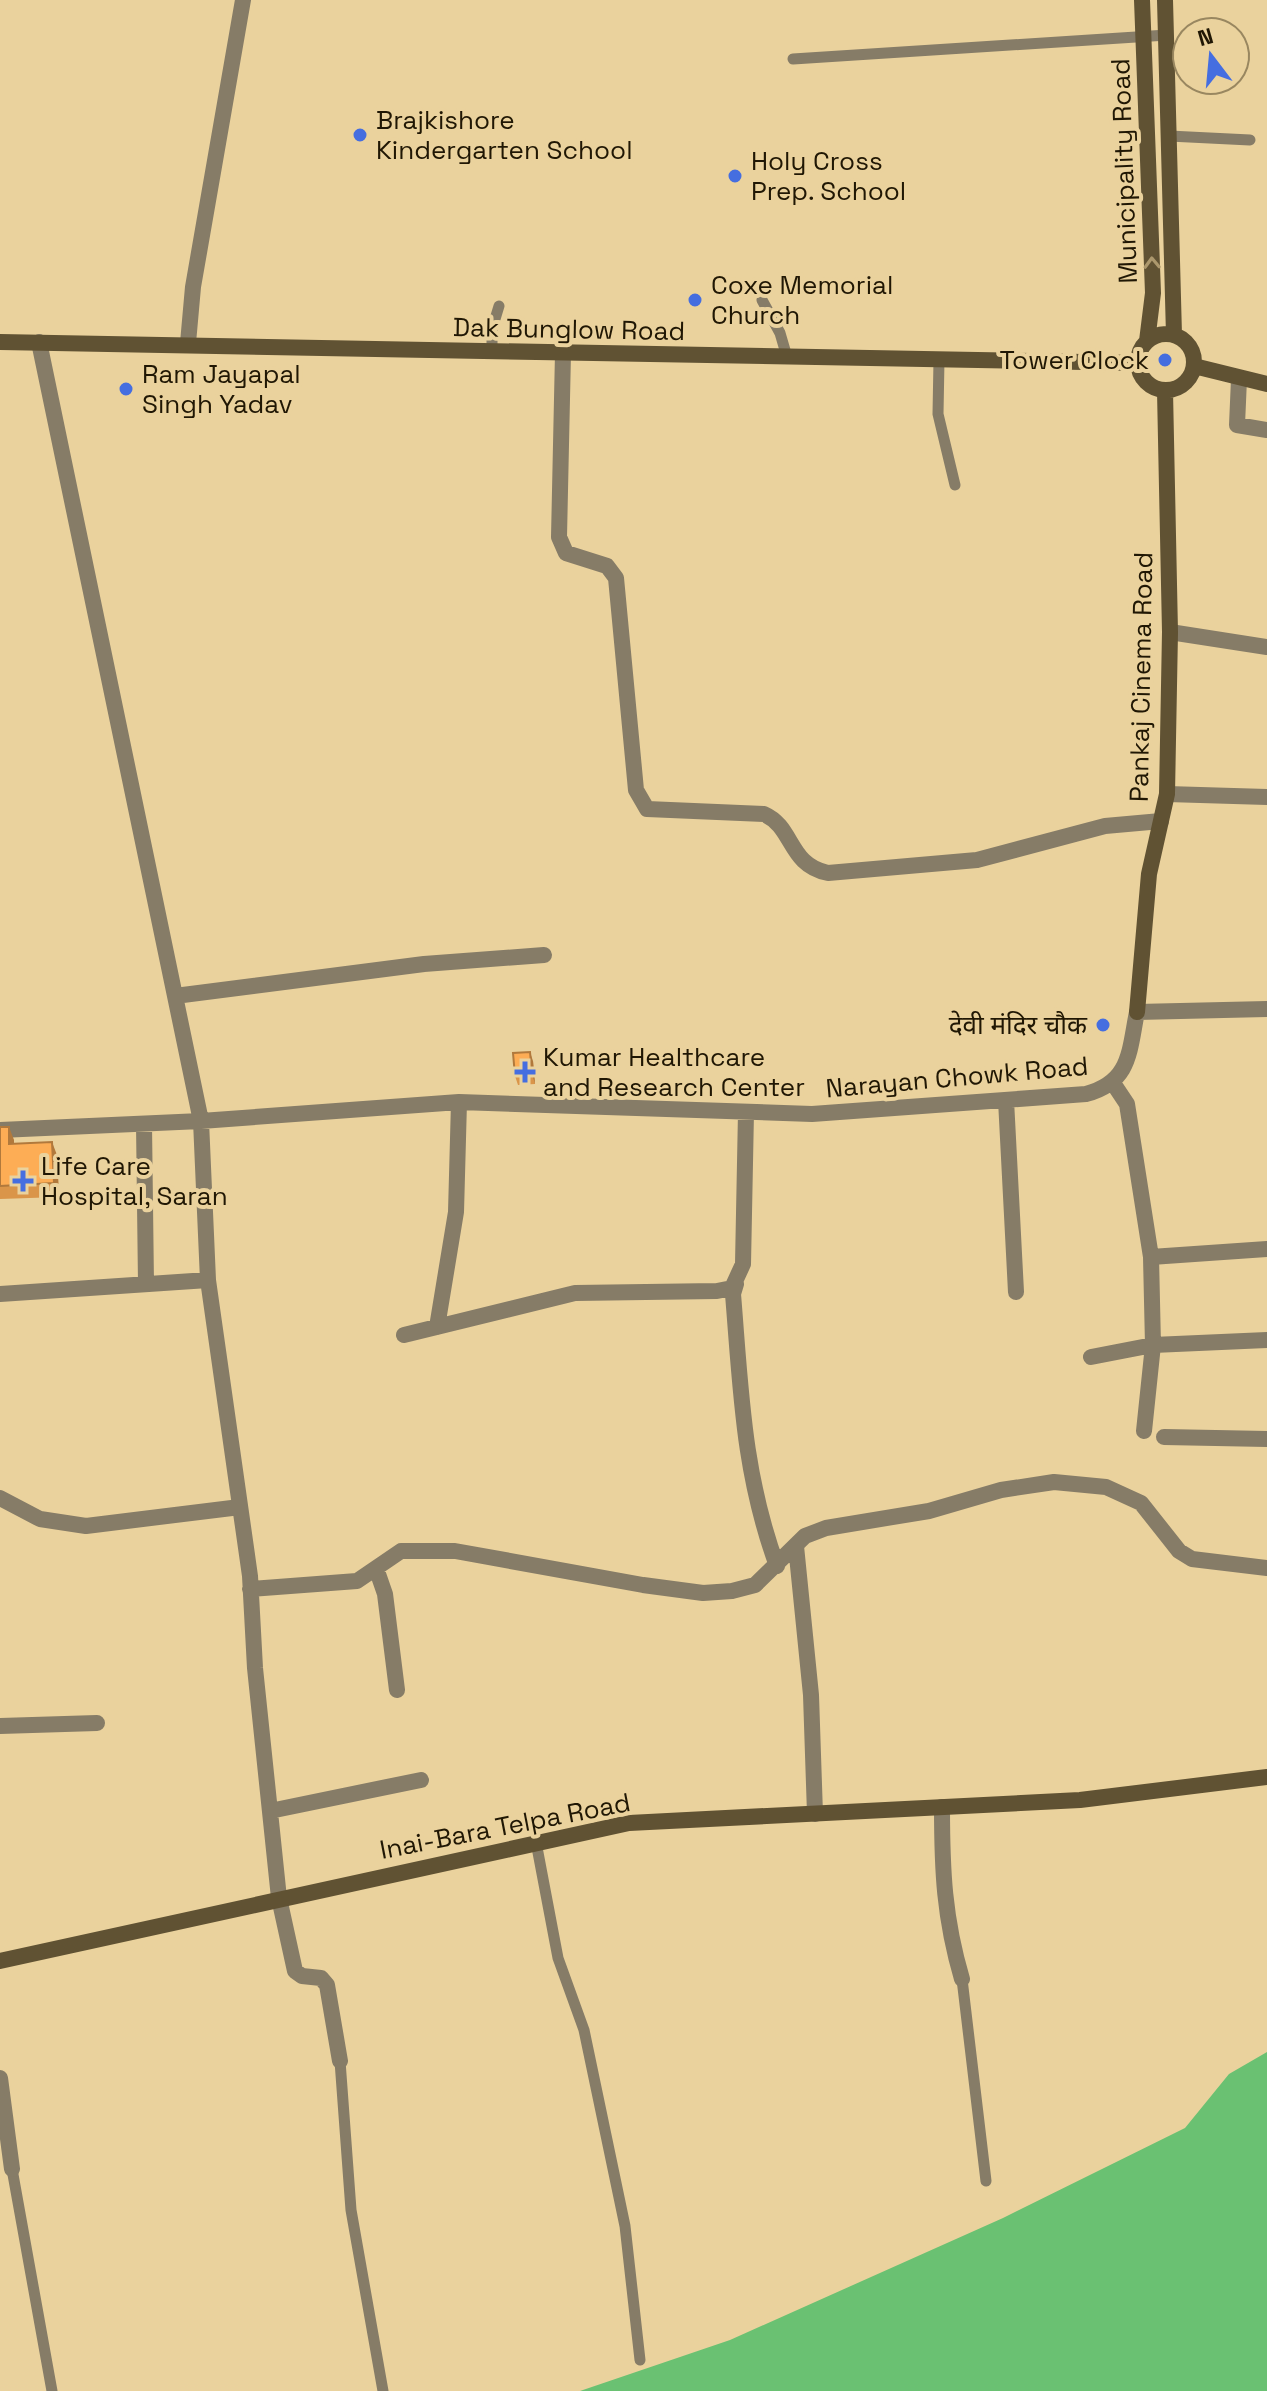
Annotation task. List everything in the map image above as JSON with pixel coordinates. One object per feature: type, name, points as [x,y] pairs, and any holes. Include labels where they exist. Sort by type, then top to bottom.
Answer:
[{"type":"street","points":[[188,343],[193,287],[243,0]]},
{"type":"street","name":"Municipality Road","points":[[1142,0],[1153,293],[1147,341]]},
{"type":"street","points":[[1165,0],[1174,335]]},
{"type":"street","points":[[1146,92],[1168,92]]},
{"type":"street","points":[[1149,168],[1170,168]]},
{"type":"street","points":[[1174,335],[1190,347],[1194,366],[1187,381],[1165,391],[1143,379],[1138,363],[1147,341],[1156,336],[1174,335]]},
{"type":"street","name":"Dak Bunglow Road","points":[[0,342],[188,343],[1138,363]]},
{"type":"street","points":[[39,342],[201,1121],[208,1280],[250,1589],[279,1898],[295,1971],[302,1976],[321,1978],[327,1985],[340,2061]]},
{"type":"street","points":[[563,353],[559,537],[566,553],[607,566],[616,578],[636,790],[647,809],[764,814],[775,822],[801,861],[815,871],[828,873],[977,860],[1105,826],[1161,821]]},
{"type":"street","points":[[1194,366],[1267,384]]},
{"type":"street","points":[[1239,379],[1237,425],[1267,430]]},
{"type":"street","name":"Pankaj Cinema Road","points":[[1137,1012],[1149,874],[1167,794],[1170,632],[1165,391]]},
{"type":"street","points":[[1170,632],[1267,647]]},
{"type":"street","points":[[1167,794],[1267,797]]},
{"type":"street","points":[[175,996],[424,964],[544,955]]},
{"type":"street","points":[[1137,1012],[1267,1009]]},
{"type":"street","name":"Narayan Chowk Road","points":[[0,1130],[201,1121],[459,1102],[812,1114],[1086,1094],[1113,1083],[1128,1057],[1137,1012]]},
{"type":"street","points":[[1113,1083],[1127,1104],[1151,1257],[1153,1345],[1144,1431]]},
{"type":"street","points":[[1006,1100],[1016,1292]]},
{"type":"street","points":[[437,1327],[456,1212],[459,1102]]},
{"type":"street","points":[[746,1112],[743,1264],[733,1294],[748,1465],[760,1518],[777,1566]]},
{"type":"street","points":[[144,1124],[146,1284]]},
{"type":"street","points":[[1151,1257],[1267,1249]]},
{"type":"street","points":[[0,1294],[208,1280]]},
{"type":"street","points":[[404,1335],[575,1293],[717,1291],[736,1284]]},
{"type":"street","points":[[1091,1357],[1153,1345],[1267,1340]]},
{"type":"street","points":[[1164,1437],[1267,1439]]},
{"type":"street","points":[[250,1589],[357,1581],[401,1551],[455,1551],[703,1593],[732,1591],[755,1585],[805,1536],[826,1528],[929,1511],[1001,1490],[1054,1482],[1106,1487],[1141,1503],[1179,1551],[1192,1559],[1267,1568]]},
{"type":"street","points":[[0,1498],[40,1519],[86,1526],[240,1507]]},
{"type":"street","points":[[796,1546],[811,1695],[815,1814]]},
{"type":"street","points":[[376,1568],[385,1594],[397,1690]]},
{"type":"street","points":[[0,1726],[97,1723]]},
{"type":"street","name":"Inai-Bara Telpa Road","points":[[0,1961],[629,1823],[1080,1800],[1267,1777]]},
{"type":"street","points":[[270,1811],[421,1780]]},
{"type":"street","points":[[942,1807],[942,1884],[947,1928],[962,1979]]},
{"type":"street","points":[[0,2078],[12,2169]]},
{"type":"lane","points":[[793,59],[1167,35]]},
{"type":"lane","points":[[1169,136],[1250,140]]},
{"type":"lane","points":[[762,300],[780,333],[787,357]]},
{"type":"lane","points":[[492,351],[492,329],[499,306]]},
{"type":"lane","points":[[939,360],[938,414],[955,485]]},
{"type":"lane","points":[[536,1842],[558,1958],[584,2030],[625,2226],[640,2360]]},
{"type":"lane","points":[[962,1979],[986,2181]]},
{"type":"lane","points":[[340,2061],[346,2159],[351,2182],[349,2197],[383,2391]]},
{"type":"lane","points":[[12,2169],[52,2391]]},
{"type":"shaded area","points":[[1267,2052],[1267,2391],[580,2391],[730,2340],[1003,2218],[1185,2128],[1229,2074]]},
{"type":"building","points":[[530,1052],[532,1074],[515,1076],[513,1053]]},
{"type":"building","points":[[0,1127],[9,1127],[9,1144],[52,1142],[54,1183],[0,1186]]},
{"type":"place","name":"Brajkishore Kindergarten School","points":[[360,135]]},
{"type":"place","name":"Holy Cross Prep. School","points":[[735,176]]},
{"type":"place","name":"Coxe Memorial Church","points":[[695,300]]},
{"type":"place","name":"Tower Clock","points":[[1165,360]]},
{"type":"place","name":"Ram Jayapal Singh Yadav","points":[[126,389]]},
{"type":"place","name":"देवी मंदिर चौक","points":[[1103,1025]]},
{"type":"place","name":"Kumar Healthcare and Research Center","points":[[525,1072]]},
{"type":"place","name":"Life Care Hospital, Saran","points":[[23,1181]]}]
